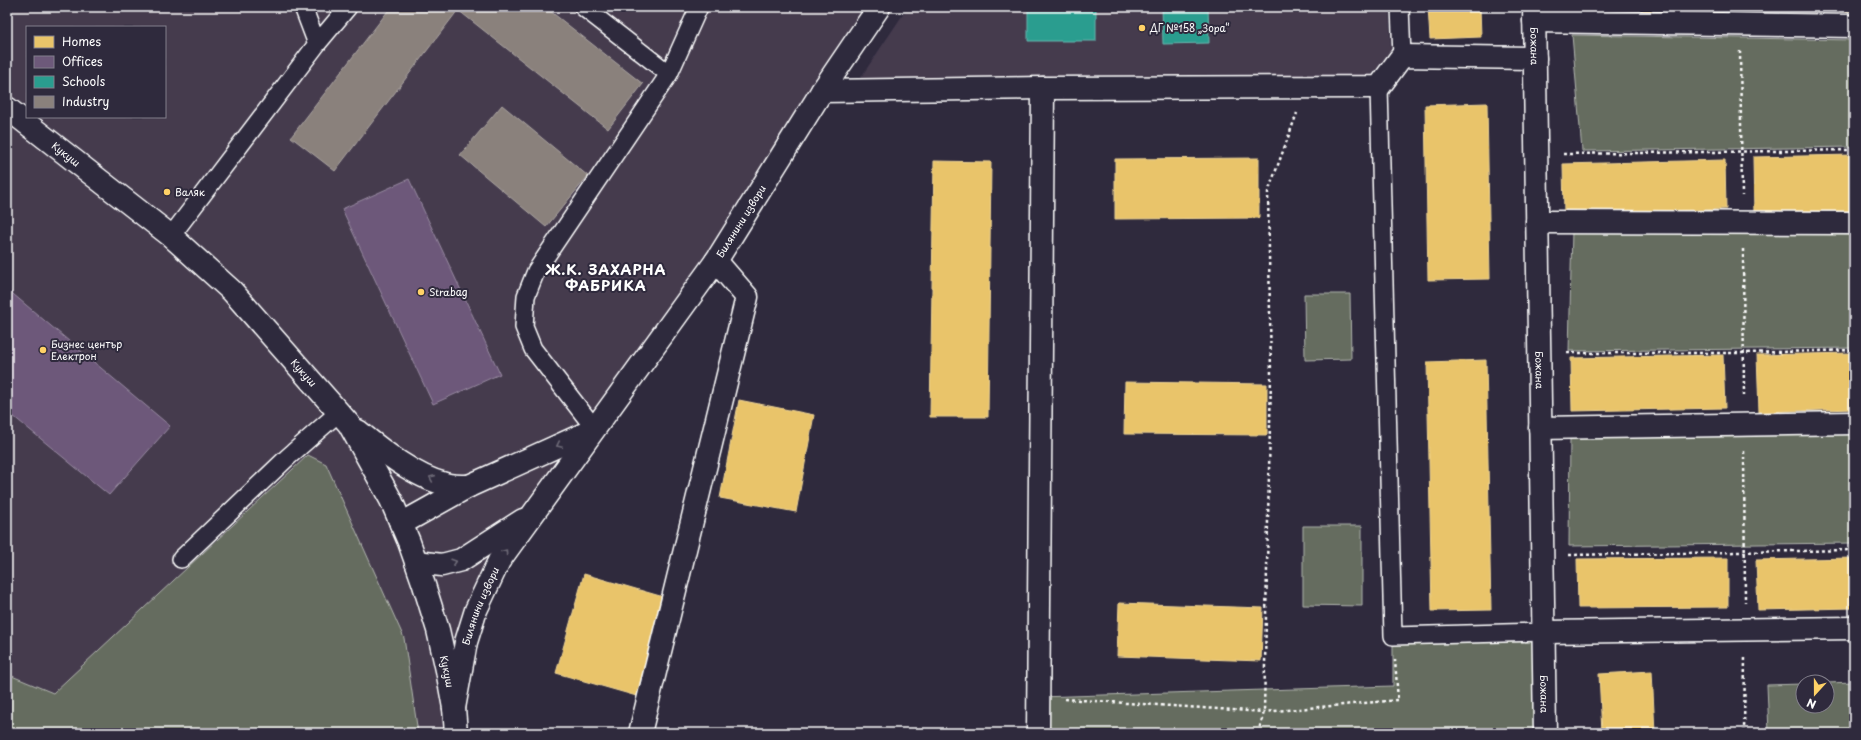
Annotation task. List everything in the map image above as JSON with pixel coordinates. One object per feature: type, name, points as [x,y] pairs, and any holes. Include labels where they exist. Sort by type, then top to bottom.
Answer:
[{"type":"street","name":"Билянини извори","points":[[454,708],[466,642],[476,610],[499,561],[716,262],[822,91],[879,7]]},
{"type":"street","points":[[1534,14],[1739,24],[1854,26]]},
{"type":"street","name":"Божана","points":[[1534,14],[1545,733]]},
{"type":"street","points":[[822,91],[1043,88],[1379,87],[1402,56],[1535,58]]},
{"type":"street","points":[[1038,733],[1043,88]]},
{"type":"street","name":"Кукуш","points":[[7,108],[171,236],[232,291],[284,348],[344,418],[391,500],[416,562],[438,630],[454,708],[456,733]]},
{"type":"street","points":[[1537,222],[1743,224],[1854,223]]},
{"type":"street","points":[[640,733],[747,297],[716,262]]},
{"type":"street","name":"Билянини извори","points":[[344,418],[386,454],[417,472],[444,484],[469,486]]},
{"type":"street","points":[[1540,428],[1854,422]]},
{"type":"street","name":"Билянини извори","points":[[401,524],[469,486],[594,429]]},
{"type":"street","name":"Билянини извори","points":[[416,562],[442,565],[461,560],[532,514]]},
{"type":"street","points":[[1544,632],[1854,628]]},
{"type":"lane","points":[[303,7],[317,44]]},
{"type":"lane","points":[[171,236],[317,44],[348,7]]},
{"type":"lane","points":[[584,7],[669,74]]},
{"type":"lane","points":[[594,429],[533,349],[524,327],[526,296],[536,271],[669,74],[699,7]]},
{"type":"lane","points":[[1400,7],[1402,56]]},
{"type":"lane","points":[[1379,87],[1394,636],[1544,632]]},
{"type":"lane","points":[[181,559],[288,457],[344,418]]},
{"type":"path","points":[[1739,24],[1744,353],[1744,733]]},
{"type":"path","points":[[1258,733],[1264,712],[1271,375],[1268,192],[1306,87]]},
{"type":"path","points":[[1536,154],[1741,153],[1854,150]]},
{"type":"path","points":[[1539,353],[1744,353],[1854,350]]},
{"type":"path","points":[[1542,556],[1854,550]]},
{"type":"path","points":[[1038,697],[1264,712],[1398,700],[1394,636]]},
{"type":"shaded area","points":[[7,7],[879,7],[486,585],[456,733],[7,733]]},
{"type":"shaded area","name":"ДГ №158 „Зора“","points":[[908,7],[1389,7],[1391,50],[1369,79],[1057,77],[859,80]]},
{"type":"green space","points":[[1572,35],[1854,40],[1854,147],[1582,151]]},
{"type":"green space","points":[[1572,230],[1854,235],[1854,348],[1569,351]]},
{"type":"green space","points":[[1304,294],[1350,294],[1351,359],[1305,360]]},
{"type":"green space","points":[[1854,434],[1854,543],[1569,546],[1570,436]]},
{"type":"green space","points":[[308,455],[326,464],[404,638],[418,733],[7,733],[7,674],[53,693]]},
{"type":"green space","points":[[1303,526],[1362,526],[1362,606],[1303,605]]},
{"type":"green space","points":[[1544,632],[1545,733],[1038,733],[1038,697],[1393,686],[1393,636]]},
{"type":"green space","points":[[1854,682],[1854,733],[1769,733],[1767,685],[1795,684],[1795,714],[1835,714],[1835,683]]},
{"type":"building: Homes","points":[[1428,7],[1480,7],[1481,37],[1430,39]]},
{"type":"building: Homes","points":[[1569,7],[1723,7],[1723,15],[1569,14]]},
{"type":"building: Homes","points":[[1753,7],[1854,7],[1854,11],[1753,10]]},
{"type":"building: Homes","points":[[1487,103],[1490,279],[1428,280],[1425,105]]},
{"type":"building: Homes","points":[[1854,155],[1854,212],[1754,214],[1753,157]]},
{"type":"building: Homes","points":[[1259,158],[1259,218],[1115,219],[1115,159]]},
{"type":"building: Homes","points":[[1725,160],[1726,209],[1564,214],[1563,164]]},
{"type":"building: Homes","points":[[934,161],[991,162],[988,417],[930,417]]},
{"type":"building: Homes","points":[[1854,353],[1854,409],[1759,412],[1757,355]]},
{"type":"building: Homes","points":[[1723,355],[1725,408],[1572,411],[1571,358]]},
{"type":"building: Homes","points":[[1486,360],[1491,610],[1432,611],[1427,362]]},
{"type":"building: Homes","points":[[1125,382],[1267,384],[1267,435],[1124,434]]},
{"type":"building: Homes","points":[[739,400],[814,415],[796,512],[720,498]]},
{"type":"building: Homes","points":[[1728,558],[1728,607],[1578,608],[1577,559]]},
{"type":"building: Homes","points":[[1854,558],[1854,608],[1758,610],[1756,560]]},
{"type":"building: Homes","points":[[584,574],[667,598],[640,697],[556,673]]},
{"type":"building: Homes","points":[[1119,603],[1263,608],[1261,661],[1117,656]]},
{"type":"building: Homes","points":[[1652,671],[1655,733],[1602,733],[1599,674]]},
{"type":"building: Offices","name":"Strabag","points":[[409,179],[500,374],[433,404],[342,209]]},
{"type":"building: Offices","name":"Бизнес център Електрон","points":[[7,289],[170,426],[109,495],[7,411]]},
{"type":"building: Schools","points":[[1028,7],[1096,7],[1096,41],[1028,41]]},
{"type":"building: Schools","points":[[1162,7],[1208,7],[1209,43],[1163,44]]},
{"type":"building: Industry","points":[[391,7],[545,7],[643,84],[608,129],[458,10],[335,171],[291,137]]},
{"type":"building: Industry","points":[[502,105],[588,176],[546,227],[460,155]]},
{"type":"place","name":"ДГ №158 „Зора“","points":[[1142,28]]},
{"type":"place","name":"Валяк","points":[[167,192]]},
{"type":"place","name":"Strabag","points":[[421,292]]},
{"type":"place","name":"Бизнес център Електрон","points":[[43,350]]},
{"type":"district","name":"Ж.К. ЗАХАРНА ФАБРИКА","points":[[606,278]]}]
